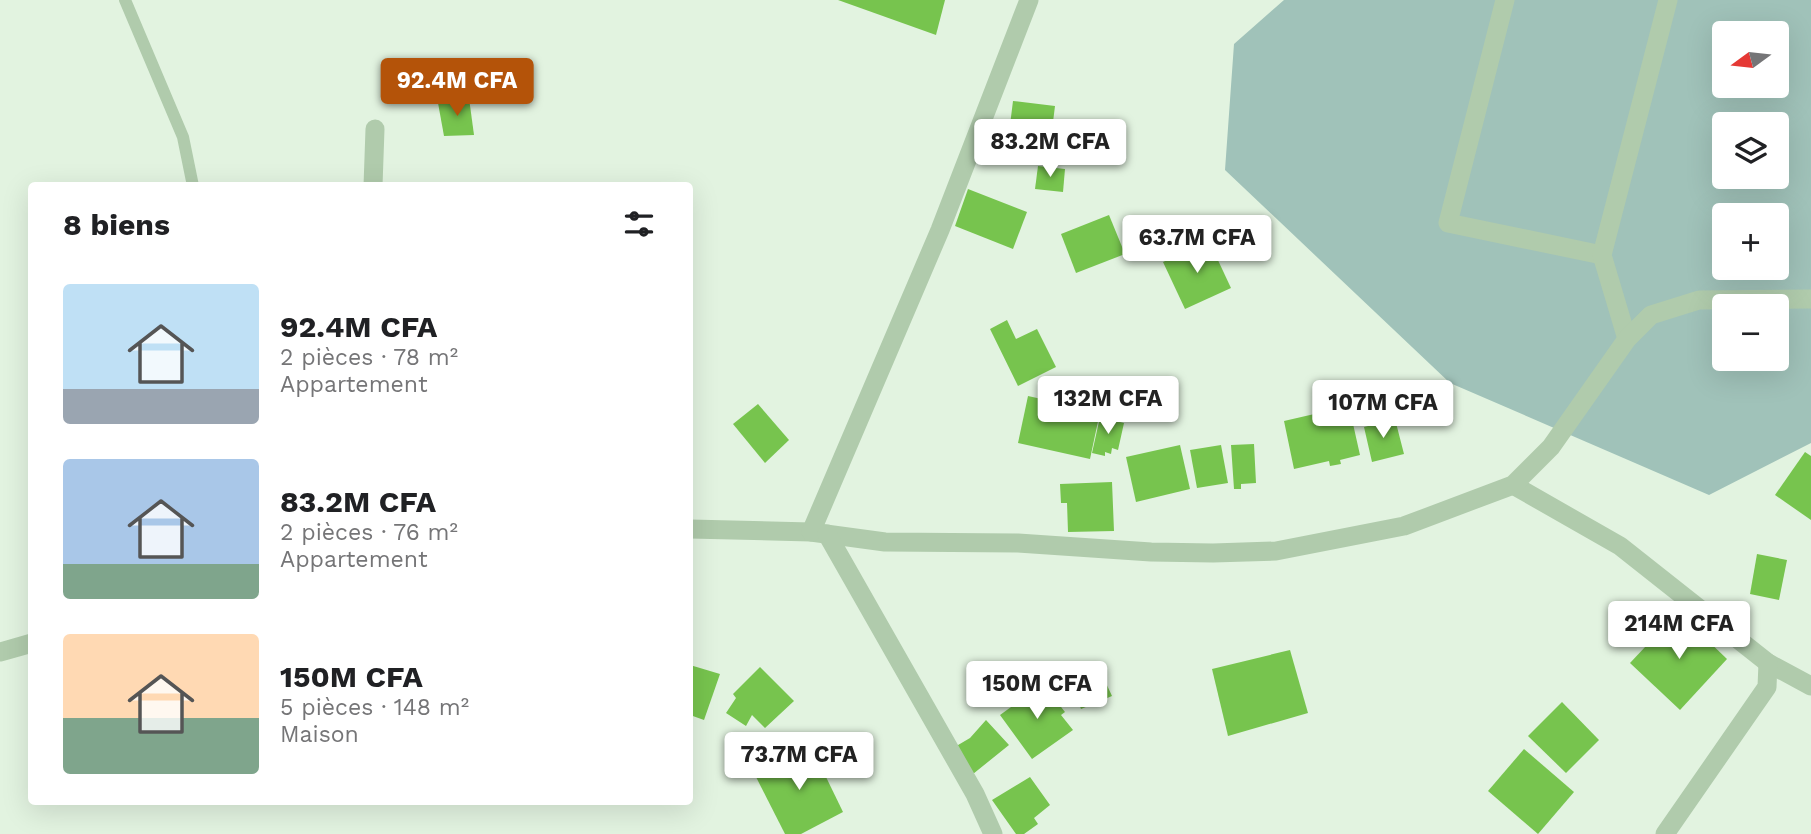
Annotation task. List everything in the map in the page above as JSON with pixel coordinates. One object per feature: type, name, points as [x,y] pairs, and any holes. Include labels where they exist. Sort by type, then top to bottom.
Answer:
[{"type":"street","points":[[819,533],[1029,0]]},
{"type":"street","points":[[1505,0],[1448,223],[1602,255]]},
{"type":"street","points":[[1627,339],[1602,255],[1668,0]]},
{"type":"street","points":[[373,182],[375,130]]},
{"type":"street","points":[[693,529],[819,533],[885,542],[1018,543],[1151,552],[1276,551],[1404,526],[1513,485],[1551,447],[1627,339],[1651,315],[1699,300],[1811,299]]},
{"type":"street","points":[[1513,485],[1620,546],[1768,663],[1811,686]]},
{"type":"street","points":[[819,533],[975,794],[993,834]]},
{"type":"street","points":[[0,652],[28,644]]},
{"type":"street","points":[[1665,834],[1767,687],[1768,663]]},
{"type":"lane","points":[[125,0],[183,138],[192,182]]},
{"type":"shaded area","points":[[1284,0],[1811,0],[1811,443],[1709,495],[1450,383],[1225,170],[1234,44]]},
{"type":"building","points":[[838,0],[945,0],[936,35]]},
{"type":"building","points":[[469,98],[474,135],[444,136],[438,103]]},
{"type":"building","points":[[1013,101],[1055,106],[1048,163],[1006,157]]},
{"type":"building","points":[[1038,166],[1065,169],[1063,192],[1035,189]]},
{"type":"building","points":[[968,189],[1027,212],[1013,249],[955,226]]},
{"type":"building","points":[[1109,215],[1125,254],[1076,273],[1061,234]]},
{"type":"building","points":[[1209,241],[1231,288],[1185,309],[1163,262]]},
{"type":"building","points":[[1007,320],[1016,339],[1037,329],[1056,367],[1018,386],[990,329]]},
{"type":"building","points":[[1158,377],[1160,405],[1122,407],[1121,380]]},
{"type":"building","points":[[1028,396],[1100,412],[1090,459],[1018,443]]},
{"type":"building","points":[[758,404],[789,440],[765,463],[733,424]]},
{"type":"building","points":[[1349,406],[1360,455],[1340,460],[1341,464],[1330,466],[1329,461],[1294,469],[1284,421]]},
{"type":"building","points":[[1100,417],[1124,423],[1118,450],[1112,448],[1111,454],[1105,452],[1105,456],[1092,453]]},
{"type":"building","points":[[1377,419],[1378,423],[1395,419],[1404,454],[1372,462],[1364,427],[1368,426],[1367,421]]},
{"type":"building","points":[[1254,444],[1256,483],[1241,484],[1241,489],[1234,489],[1231,445]]},
{"type":"building","points":[[1180,445],[1190,489],[1136,502],[1126,457]]},
{"type":"building","points":[[1221,445],[1228,483],[1197,488],[1190,450]]},
{"type":"building","points":[[1805,452],[1811,456],[1811,520],[1775,495]]},
{"type":"building","points":[[1112,482],[1114,531],[1068,532],[1067,503],[1061,503],[1060,484]]},
{"type":"building","points":[[1757,554],[1787,560],[1779,600],[1750,594]]},
{"type":"building","points":[[1678,612],[1727,659],[1680,710],[1630,663]]},
{"type":"building","points":[[1290,650],[1308,713],[1228,736],[1212,669]]},
{"type":"building","points":[[693,666],[720,674],[704,720],[693,716]]},
{"type":"building","points":[[1098,666],[1112,696],[1081,709],[1069,678]]},
{"type":"building","points":[[760,667],[794,701],[765,728],[752,715],[746,726],[726,713],[736,698],[733,694]]},
{"type":"building","points":[[1043,684],[1065,712],[1061,715],[1073,730],[1032,759],[1000,715]]},
{"type":"building","points":[[1562,702],[1599,740],[1566,773],[1528,736]]},
{"type":"building","points":[[986,720],[1009,745],[973,774],[953,748],[970,738]]},
{"type":"building","points":[[810,744],[843,812],[801,834],[785,834],[754,773]]},
{"type":"building","points":[[1524,749],[1574,792],[1538,834],[1488,791]]},
{"type":"building","points":[[1030,777],[1050,805],[1034,818],[1038,824],[1024,834],[1016,834],[992,800]]}]
